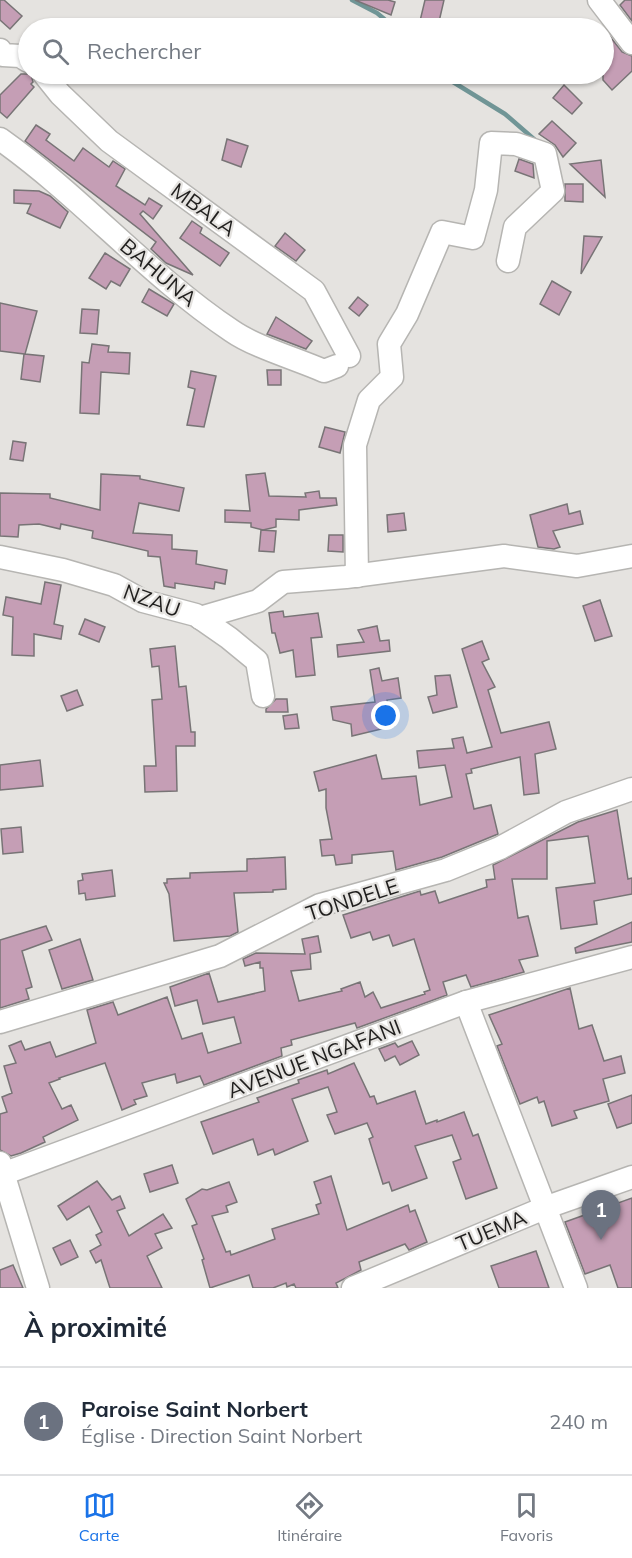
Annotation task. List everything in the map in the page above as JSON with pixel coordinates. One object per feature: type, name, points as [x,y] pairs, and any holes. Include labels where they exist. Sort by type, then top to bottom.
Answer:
[{"type":"street","points":[[599,0],[613,18]]},
{"type":"street","points":[[614,20],[632,43]]},
{"type":"street","points":[[1,53],[18,56]]},
{"type":"street","name":"MBALA","points":[[52,84],[109,141],[314,291],[343,361]]},
{"type":"street","name":"BAHUNA","points":[[0,139],[93,214],[168,283],[233,333],[324,371],[343,361]]},
{"type":"street","points":[[357,576],[355,445],[365,411],[369,400],[392,377],[389,344],[407,314],[442,232],[473,238],[486,190],[491,143],[516,144],[545,154],[553,191],[515,226],[508,261]]},
{"type":"street","points":[[200,618],[258,602],[283,582],[357,576],[504,556],[577,566],[632,556]]},
{"type":"street","name":"NZAU","points":[[0,557],[63,570],[104,582],[143,601],[200,618],[256,661],[263,696]]},
{"type":"street","name":"TONDELE","points":[[0,1022],[220,956],[320,905],[446,870],[500,848],[566,812],[632,789]]},
{"type":"street","name":"AVENUE NGAFANI","points":[[1,1171],[466,1002],[632,957]]},
{"type":"street","points":[[466,1002],[547,1207],[576,1288]]},
{"type":"street","points":[[1,1171],[38,1288]]},
{"type":"street","name":"TUEMA","points":[[353,1288],[547,1207],[632,1177]]},
{"type":"building","points":[[0,0],[4,0],[22,16],[10,29],[0,20]]},
{"type":"building","points":[[355,0],[388,0],[395,2],[391,15]]},
{"type":"building","points":[[425,0],[444,0],[440,18],[421,18]]},
{"type":"building","points":[[625,0],[632,0],[632,21],[620,5]]},
{"type":"building","points":[[614,42],[622,52],[632,56],[632,71],[612,90],[607,84],[614,84]]},
{"type":"building","points":[[18,77],[18,84],[31,84],[34,87],[7,118],[0,112],[0,95]]},
{"type":"building","points":[[564,85],[582,103],[572,114],[553,98]]},
{"type":"building","points":[[552,121],[576,143],[563,157],[555,145],[539,134]]},
{"type":"building","points":[[36,125],[50,134],[46,140],[74,161],[83,148],[109,167],[113,161],[125,169],[116,186],[145,205],[149,198],[162,206],[153,219],[143,211],[140,214],[193,275],[166,263],[151,249],[156,242],[25,141]]},
{"type":"building","points":[[227,139],[248,146],[241,167],[222,160]]},
{"type":"building","points":[[519,159],[533,164],[534,178],[515,171]]},
{"type":"building","points":[[601,160],[605,197],[570,164]]},
{"type":"building","points":[[565,184],[583,184],[583,202],[565,201]]},
{"type":"building","points":[[14,190],[39,191],[50,196],[68,212],[60,228],[27,213],[31,204],[14,203]]},
{"type":"building","points":[[192,221],[202,228],[200,233],[229,253],[220,266],[180,238]]},
{"type":"building","points":[[285,233],[305,250],[296,261],[275,246]]},
{"type":"building","points":[[584,236],[602,237],[581,274]]},
{"type":"building","points":[[105,253],[130,269],[120,286],[111,281],[106,289],[89,278]]},
{"type":"building","points":[[552,281],[571,292],[559,315],[540,304]]},
{"type":"building","points":[[149,289],[174,304],[167,316],[142,302]]},
{"type":"building","points":[[358,297],[368,305],[359,316],[349,308]]},
{"type":"building","points":[[0,303],[37,311],[25,354],[44,356],[40,382],[21,379],[24,354],[0,351]]},
{"type":"building","points":[[82,309],[99,310],[97,334],[80,333]]},
{"type":"building","points":[[276,317],[312,341],[306,349],[267,334]]},
{"type":"building","points":[[92,344],[109,346],[108,352],[130,353],[129,374],[101,372],[99,414],[80,413],[82,362],[89,363]]},
{"type":"building","points":[[267,370],[281,370],[281,385],[268,385]]},
{"type":"building","points":[[191,371],[216,376],[204,427],[187,425],[195,389],[188,387]]},
{"type":"building","points":[[325,427],[345,432],[340,453],[319,447]]},
{"type":"building","points":[[13,441],[26,443],[23,461],[10,459]]},
{"type":"building","points":[[265,473],[269,496],[306,497],[305,493],[319,491],[320,498],[336,498],[337,505],[299,510],[299,520],[276,519],[276,527],[263,530],[251,527],[251,523],[225,522],[225,510],[250,511],[246,475]]},
{"type":"building","points":[[101,474],[140,476],[140,479],[184,488],[179,511],[139,503],[133,533],[172,535],[172,549],[197,551],[196,564],[227,570],[225,584],[215,582],[214,589],[175,583],[175,588],[164,586],[160,557],[148,556],[148,551],[92,538],[93,531],[61,524],[60,529],[39,524],[19,525],[18,537],[0,536],[0,493],[50,494],[50,498],[100,510]]},
{"type":"building","points":[[567,504],[569,514],[580,511],[583,524],[553,531],[560,547],[554,549],[538,547],[530,515]]},
{"type":"building","points":[[404,513],[406,530],[388,532],[387,515]]},
{"type":"building","points":[[261,530],[276,531],[274,552],[259,551]]},
{"type":"building","points":[[329,535],[343,535],[343,552],[328,551]]},
{"type":"building","points":[[45,582],[61,585],[54,624],[63,626],[61,639],[34,634],[34,656],[12,655],[13,617],[3,615],[6,597],[41,604]]},
{"type":"building","points":[[600,600],[612,636],[595,641],[583,606]]},
{"type":"building","points":[[283,611],[284,617],[318,613],[322,637],[311,638],[315,675],[296,677],[293,650],[280,653],[275,633],[272,633],[269,613]]},
{"type":"building","points":[[85,619],[105,627],[99,642],[79,634]]},
{"type":"building","points":[[377,626],[380,641],[389,640],[390,651],[338,657],[337,645],[364,642],[358,630]]},
{"type":"building","points":[[482,641],[489,659],[482,662],[495,687],[488,690],[501,733],[549,722],[556,749],[535,754],[539,793],[524,795],[520,757],[471,769],[472,773],[466,774],[474,809],[491,805],[498,834],[442,857],[396,870],[393,851],[352,855],[352,863],[336,865],[334,855],[322,856],[320,840],[332,839],[326,808],[326,789],[319,791],[314,772],[376,755],[382,779],[416,776],[420,805],[452,797],[445,765],[419,768],[417,751],[454,748],[452,739],[463,737],[467,753],[492,747],[462,649]]},
{"type":"building","points":[[175,646],[179,687],[186,686],[191,732],[195,732],[195,746],[176,746],[177,791],[145,792],[144,766],[156,766],[152,700],[162,699],[159,666],[152,667],[150,649]]},
{"type":"building","points":[[379,668],[382,681],[398,678],[401,698],[387,700],[394,726],[352,736],[351,724],[333,720],[331,707],[375,702],[370,670]]},
{"type":"building","points":[[450,675],[457,707],[433,713],[428,697],[437,695],[435,676]]},
{"type":"building","points":[[77,690],[83,705],[67,711],[61,696]]},
{"type":"building","points":[[276,699],[287,699],[288,712],[266,712],[266,709]]},
{"type":"building","points":[[297,714],[299,728],[285,729],[283,716]]},
{"type":"building","points":[[40,760],[43,786],[0,790],[0,765]]},
{"type":"building","points":[[617,810],[628,879],[632,878],[632,894],[594,901],[597,924],[561,929],[556,888],[595,883],[588,836],[547,841],[547,879],[512,879],[518,918],[528,916],[538,956],[519,960],[524,972],[471,987],[466,975],[443,982],[447,995],[357,1028],[355,1023],[291,1040],[292,1045],[281,1048],[282,1056],[204,1085],[200,1076],[177,1083],[175,1074],[142,1083],[147,1096],[134,1100],[136,1104],[122,1110],[105,1063],[59,1078],[49,1083],[62,1109],[71,1105],[78,1120],[43,1137],[45,1142],[21,1153],[11,1156],[0,1150],[0,1114],[7,1112],[2,1097],[12,1093],[4,1066],[16,1063],[9,1046],[21,1041],[25,1050],[50,1042],[56,1057],[96,1043],[87,1010],[113,1002],[118,1015],[167,997],[182,1039],[202,1033],[208,1053],[241,1043],[234,1017],[203,1024],[197,1000],[175,1006],[170,987],[209,973],[218,1002],[265,991],[263,968],[260,968],[260,962],[245,966],[243,959],[256,953],[305,954],[302,939],[318,936],[321,952],[310,954],[311,969],[291,971],[299,1001],[342,991],[341,989],[360,982],[365,997],[373,992],[381,1008],[425,994],[424,992],[430,990],[414,939],[393,946],[389,935],[373,940],[370,932],[351,938],[343,915],[420,891],[421,895],[435,891],[439,903],[487,887],[486,880],[495,879],[493,865],[578,822]]},
{"type":"building","points":[[21,827],[23,852],[3,854],[1,829]]},
{"type":"building","points":[[285,857],[286,889],[273,890],[273,892],[234,893],[238,932],[230,936],[174,941],[169,894],[164,883],[167,883],[167,879],[190,878],[190,873],[247,871],[247,859]]},
{"type":"building","points":[[112,870],[115,896],[86,900],[85,893],[79,894],[78,881],[83,880],[82,874]]},
{"type":"building","points":[[632,922],[632,942],[576,953],[575,948]]},
{"type":"building","points":[[46,926],[52,940],[22,951],[32,987],[26,989],[29,999],[0,1008],[0,940]]},
{"type":"building","points":[[80,939],[93,980],[62,989],[49,950]]},
{"type":"building","points":[[570,988],[579,1029],[592,1025],[604,1061],[621,1056],[625,1073],[603,1079],[609,1101],[574,1111],[577,1118],[552,1126],[544,1101],[539,1103],[537,1097],[520,1104],[497,1046],[502,1044],[489,1015]]},
{"type":"building","points":[[412,1041],[419,1055],[400,1065],[395,1056],[385,1061],[379,1049],[395,1043],[398,1047]]},
{"type":"building","points":[[354,1063],[370,1097],[374,1096],[377,1104],[415,1091],[426,1124],[464,1112],[473,1136],[478,1134],[497,1188],[466,1199],[453,1162],[461,1159],[452,1135],[415,1146],[427,1178],[392,1191],[389,1182],[383,1184],[369,1139],[373,1137],[367,1123],[335,1134],[327,1115],[337,1112],[328,1087],[292,1099],[308,1141],[275,1155],[273,1149],[258,1155],[253,1139],[213,1154],[201,1122],[259,1102],[257,1098],[299,1083],[298,1080],[327,1070],[328,1074]]},
{"type":"building","points":[[632,1095],[632,1123],[617,1128],[608,1104]]},
{"type":"building","points":[[172,1165],[178,1183],[150,1192],[144,1174]]},
{"type":"building","points":[[331,1176],[347,1230],[408,1205],[410,1212],[415,1210],[427,1242],[409,1250],[405,1244],[359,1262],[361,1270],[336,1283],[338,1288],[296,1288],[294,1284],[287,1287],[286,1283],[273,1288],[253,1288],[249,1275],[210,1288],[202,1260],[204,1259],[192,1226],[197,1224],[186,1199],[202,1189],[207,1190],[229,1182],[237,1202],[226,1206],[228,1212],[212,1216],[226,1252],[230,1251],[231,1255],[275,1239],[272,1229],[319,1214],[316,1205],[321,1203],[314,1182]]},
{"type":"building","points":[[97,1181],[112,1200],[120,1196],[125,1208],[117,1211],[129,1236],[163,1214],[172,1228],[155,1234],[162,1248],[147,1256],[162,1288],[110,1288],[101,1260],[96,1263],[90,1251],[101,1245],[96,1235],[102,1232],[89,1206],[67,1220],[58,1206]]},
{"type":"building","points":[[632,1198],[632,1288],[618,1288],[610,1265],[585,1274],[565,1222]]},
{"type":"building","points":[[70,1240],[78,1257],[61,1265],[53,1248]]},
{"type":"building","points":[[536,1251],[549,1288],[499,1288],[491,1266]]},
{"type":"building","points":[[13,1265],[23,1288],[0,1288],[0,1270]]},
{"type":"waterway","points":[[352,0],[383,18]]},
{"type":"waterway","points":[[456,84],[505,114],[535,140]]},
{"type":"place","name":"Paroise Saint Norbert","points":[[601,1240]]}]
